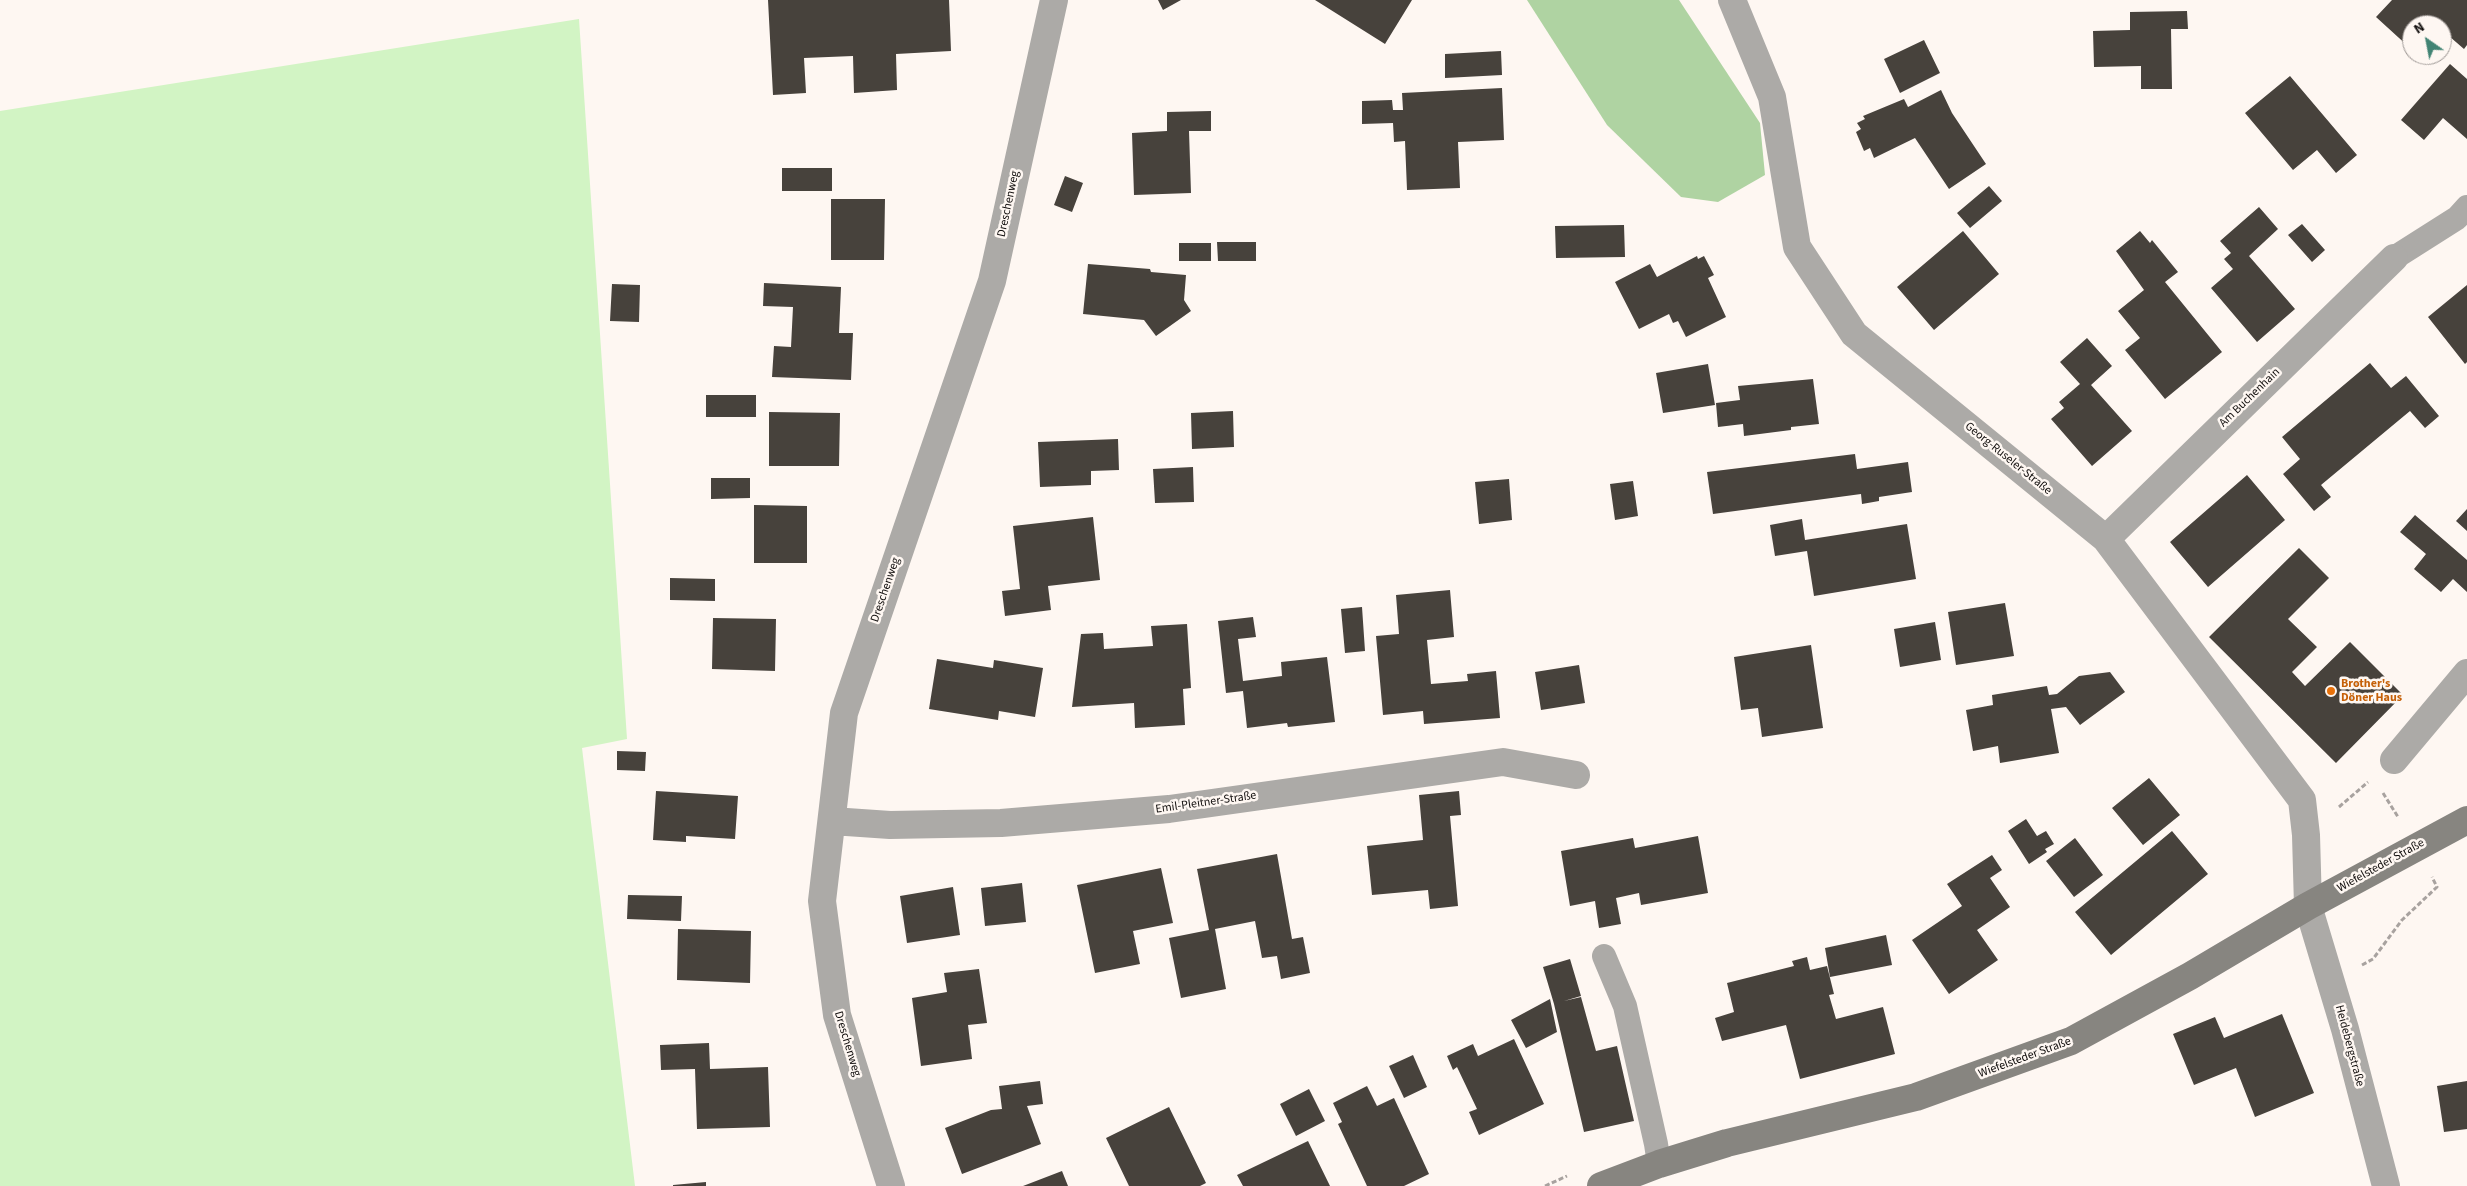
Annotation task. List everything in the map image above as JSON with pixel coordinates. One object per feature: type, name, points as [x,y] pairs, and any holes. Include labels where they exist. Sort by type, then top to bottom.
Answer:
[{"type":"main road","name":"Wiefelsteder Straße","points":[[1602,1186],[1658,1164],[1727,1143],[1916,1097],[2071,1042],[2190,976],[2308,906],[2467,820]]},
{"type":"street","name":"Dreschenweg","points":[[892,1186],[837,1015],[822,901],[844,713],[992,281],[1054,0]]},
{"type":"street","name":"Georg-Ruseler-Straße","points":[[1732,0],[1772,97],[1797,247],[1854,334],[2106,539],[2302,800],[2306,836],[2308,906]]},
{"type":"street","name":"Am Buchenhain","points":[[2106,539],[2394,258]]},
{"type":"street","points":[[2394,760],[2467,673]]},
{"type":"street","name":"Emil-Pleitner-Straße","points":[[832,821],[890,824],[1000,823],[1170,809],[1503,762],[1576,776]]},
{"type":"street","name":"Heidebergstraße","points":[[2308,906],[2345,1029],[2386,1186]]},
{"type":"lane","points":[[2394,258],[2457,218],[2467,207]]},
{"type":"lane","points":[[1604,956],[1625,1006],[1656,1144],[1658,1164]]},
{"type":"path","points":[[1545,1186],[1569,1175]]},
{"type":"green space","points":[[1527,0],[1679,0],[1760,123],[1765,175],[1718,202],[1681,197],[1607,125]]},
{"type":"green space","points":[[579,19],[627,739],[582,748],[635,1186],[0,1186],[0,111]]},
{"type":"building","points":[[768,0],[949,0],[951,51],[896,54],[897,90],[854,93],[853,56],[804,58],[806,93],[773,95]]},
{"type":"building","points":[[1158,0],[1181,0],[1163,10]]},
{"type":"building","points":[[1315,0],[1412,0],[1385,44]]},
{"type":"building","points":[[2392,0],[2467,0],[2467,45],[2464,49],[2452,39],[2452,15],[2402,15],[2402,41],[2376,17]]},
{"type":"building","points":[[2187,11],[2188,29],[2171,29],[2172,89],[2141,89],[2141,66],[2094,67],[2093,31],[2130,30],[2130,12]]},
{"type":"building","points":[[1924,40],[1940,73],[1900,93],[1884,59]]},
{"type":"building","points":[[1501,51],[1502,75],[1445,78],[1445,54]]},
{"type":"building","points":[[2449,65],[2467,79],[2467,139],[2443,118],[2424,140],[2401,120]]},
{"type":"building","points":[[2290,76],[2357,155],[2336,173],[2317,150],[2293,170],[2245,113]]},
{"type":"building","points":[[1502,88],[1504,140],[1458,142],[1460,188],[1407,190],[1405,141],[1394,142],[1393,123],[1362,124],[1362,101],[1392,100],[1393,110],[1403,110],[1402,93]]},
{"type":"building","points":[[1941,90],[1952,113],[1986,164],[1949,189],[1915,138],[1874,158],[1870,148],[1864,151],[1856,132],[1861,129],[1857,123],[1865,119],[1863,116],[1904,99],[1908,107]]},
{"type":"building","points":[[1211,111],[1211,131],[1189,131],[1191,193],[1134,195],[1132,133],[1167,131],[1167,112]]},
{"type":"building","points":[[782,168],[832,168],[832,191],[782,191]]},
{"type":"building","points":[[1065,176],[1083,183],[1072,212],[1054,205]]},
{"type":"building","points":[[1989,186],[2002,201],[1970,228],[1957,213]]},
{"type":"building","points":[[831,199],[885,199],[884,260],[831,260]]},
{"type":"building","points":[[2259,207],[2278,229],[2249,256],[2295,309],[2257,342],[2211,288],[2233,269],[2224,259],[2231,253],[2220,241]]},
{"type":"building","points":[[2302,224],[2325,250],[2312,262],[2288,235]]},
{"type":"building","points":[[1624,225],[1625,257],[1556,258],[1555,226]]},
{"type":"building","points":[[1963,231],[1999,274],[1934,330],[1897,287]]},
{"type":"building","points":[[2140,231],[2150,243],[2152,240],[2178,272],[2165,282],[2222,352],[2165,399],[2125,350],[2140,338],[2118,311],[2144,290],[2116,251]]},
{"type":"building","points":[[1217,242],[1256,242],[1256,261],[1218,261]]},
{"type":"building","points":[[1179,243],[1211,243],[1211,261],[1179,261]]},
{"type":"building","points":[[1697,256],[1698,259],[1704,256],[1714,275],[1708,278],[1726,317],[1686,337],[1678,321],[1673,323],[1669,314],[1639,329],[1615,282],[1650,264],[1657,277]]},
{"type":"building","points":[[1088,264],[1150,269],[1151,272],[1186,275],[1184,300],[1191,311],[1156,336],[1144,320],[1083,314]]},
{"type":"building","points":[[764,283],[841,287],[839,333],[853,333],[851,380],[772,377],[774,346],[791,347],[793,307],[763,306]]},
{"type":"building","points":[[612,284],[640,285],[639,322],[610,321]]},
{"type":"building","points":[[2467,285],[2467,362],[2465,364],[2428,317]]},
{"type":"building","points":[[2087,338],[2112,366],[2091,385],[2132,431],[2092,466],[2051,419],[2064,408],[2059,402],[2080,384],[2060,362]]},
{"type":"building","points":[[2370,363],[2391,388],[2406,376],[2439,416],[2425,428],[2410,411],[2321,485],[2331,497],[2314,511],[2283,474],[2300,459],[2282,437]]},
{"type":"building","points":[[1708,364],[1715,405],[1663,413],[1656,373]]},
{"type":"building","points":[[1813,379],[1819,424],[1791,427],[1791,430],[1744,436],[1743,424],[1718,427],[1716,403],[1740,400],[1738,386]]},
{"type":"building","points":[[706,395],[756,395],[756,417],[706,417]]},
{"type":"building","points":[[1233,411],[1234,447],[1192,449],[1191,413]]},
{"type":"building","points":[[769,412],[840,413],[839,466],[769,466]]},
{"type":"building","points":[[1118,439],[1119,470],[1091,471],[1091,485],[1040,487],[1038,442]]},
{"type":"building","points":[[1855,454],[1857,469],[1908,462],[1912,492],[1879,497],[1879,501],[1862,504],[1861,494],[1713,514],[1707,472]]},
{"type":"building","points":[[1193,467],[1194,502],[1155,503],[1153,469]]},
{"type":"building","points":[[2247,475],[2285,520],[2208,587],[2170,542]]},
{"type":"building","points":[[711,478],[750,478],[750,498],[711,499]]},
{"type":"building","points":[[1509,479],[1512,520],[1479,524],[1475,482]]},
{"type":"building","points":[[1633,481],[1638,516],[1615,520],[1610,484]]},
{"type":"building","points":[[754,505],[807,506],[807,563],[754,563]]},
{"type":"building","points":[[2467,509],[2467,531],[2456,521]]},
{"type":"building","points":[[2415,515],[2467,560],[2467,592],[2453,579],[2441,592],[2414,569],[2426,554],[2400,532]]},
{"type":"building","points":[[1093,517],[1100,580],[1048,586],[1051,610],[1005,616],[1002,591],[1020,589],[1013,526]]},
{"type":"building","points":[[1802,519],[1805,540],[1907,524],[1916,579],[1814,596],[1807,551],[1775,556],[1770,525]]},
{"type":"building","name":"Brother's Döner Haus","points":[[2299,548],[2329,578],[2288,619],[2317,647],[2292,672],[2305,686],[2350,642],[2403,695],[2336,763],[2209,637]]},
{"type":"building","points":[[670,578],[715,579],[715,601],[670,600]]},
{"type":"building","points":[[1450,590],[1454,637],[1427,640],[1431,684],[1468,681],[1467,674],[1496,671],[1500,718],[1424,724],[1423,711],[1383,715],[1376,636],[1399,634],[1396,595]]},
{"type":"building","points":[[2005,603],[2014,656],[1956,665],[1948,612]]},
{"type":"building","points":[[1362,607],[1365,651],[1345,653],[1341,609]]},
{"type":"building","points":[[1253,617],[1256,637],[1238,639],[1243,681],[1282,676],[1281,662],[1327,657],[1335,722],[1288,727],[1287,723],[1247,728],[1243,691],[1226,693],[1218,621]]},
{"type":"building","points":[[713,618],[776,619],[775,671],[712,669]]},
{"type":"building","points":[[1935,622],[1941,660],[1900,667],[1894,629]]},
{"type":"building","points":[[1187,624],[1191,688],[1183,689],[1185,725],[1135,728],[1134,703],[1072,707],[1081,634],[1103,633],[1104,649],[1153,646],[1151,626]]},
{"type":"building","points":[[1811,645],[1823,728],[1762,737],[1758,708],[1741,710],[1734,657]]},
{"type":"building","points":[[937,659],[993,668],[994,660],[1043,668],[1035,717],[999,711],[998,720],[929,709]]},
{"type":"building","points":[[1579,665],[1585,703],[1541,710],[1535,672]]},
{"type":"building","points":[[2110,672],[2125,692],[2080,725],[2066,707],[2051,709],[2059,753],[2000,763],[1998,746],[1973,751],[1966,710],[1993,705],[1992,695],[2047,686],[2049,695],[2057,694],[2079,676]]},
{"type":"building","points":[[617,751],[646,752],[645,771],[617,770]]},
{"type":"building","points":[[2149,778],[2180,815],[2143,845],[2112,808]]},
{"type":"building","points":[[656,791],[738,796],[735,839],[686,836],[686,842],[653,840]]},
{"type":"building","points":[[1459,791],[1461,815],[1450,816],[1458,906],[1430,909],[1428,890],[1372,895],[1367,846],[1423,840],[1419,795]]},
{"type":"building","points":[[2026,819],[2037,836],[2046,831],[2054,844],[2045,849],[2047,852],[2029,864],[2008,831]]},
{"type":"building","points":[[2172,831],[2208,874],[2111,955],[2075,912]]},
{"type":"building","points":[[1698,836],[1708,893],[1641,905],[1639,893],[1616,898],[1621,924],[1599,928],[1595,901],[1570,906],[1561,851],[1633,838],[1635,848]]},
{"type":"building","points":[[2075,838],[2103,875],[2074,897],[2046,861]]},
{"type":"building","points":[[1277,854],[1292,939],[1303,937],[1310,973],[1281,979],[1277,956],[1262,958],[1255,921],[1215,929],[1226,989],[1181,998],[1169,938],[1209,930],[1197,869]]},
{"type":"building","points":[[1992,855],[2002,870],[1990,878],[2010,907],[1977,930],[1998,960],[1949,994],[1912,940],[1962,906],[1947,884]]},
{"type":"building","points":[[1161,868],[1173,923],[1133,931],[1140,964],[1095,973],[1077,885]]},
{"type":"building","points":[[1022,883],[1026,922],[985,926],[981,888]]},
{"type":"building","points":[[953,887],[960,935],[907,943],[900,896]]},
{"type":"building","points":[[628,895],[682,896],[681,921],[627,919]]},
{"type":"building","points":[[678,929],[751,931],[750,983],[677,980]]},
{"type":"building","points":[[1886,935],[1892,965],[1830,977],[1825,948]]},
{"type":"building","points":[[1807,957],[1810,970],[1827,966],[1834,994],[1829,995],[1836,1019],[1883,1007],[1895,1054],[1800,1079],[1786,1025],[1722,1041],[1715,1018],[1734,1012],[1727,983],[1794,966],[1792,961]]},
{"type":"building","points":[[1570,959],[1581,996],[1564,1001],[1581,997],[1596,1051],[1617,1046],[1634,1121],[1584,1132],[1554,1004],[1543,967]]},
{"type":"building","points":[[979,969],[987,1023],[968,1025],[972,1059],[921,1066],[912,998],[947,992],[944,973]]},
{"type":"building","points":[[1550,999],[1557,1032],[1526,1048],[1511,1020]]},
{"type":"building","points":[[2282,1014],[2314,1093],[2255,1117],[2236,1068],[2194,1085],[2173,1034],[2215,1017],[2224,1038]]},
{"type":"building","points":[[1514,1039],[1544,1104],[1479,1135],[1469,1112],[1477,1109],[1457,1067],[1453,1070],[1447,1056],[1473,1044],[1478,1056]]},
{"type":"building","points":[[709,1043],[710,1069],[768,1067],[770,1127],[697,1129],[695,1069],[661,1070],[660,1045]]},
{"type":"building","points":[[1413,1055],[1427,1087],[1404,1098],[1389,1066]]},
{"type":"building","points":[[1040,1081],[1043,1104],[1027,1106],[1041,1144],[962,1174],[945,1128],[991,1110],[1002,1109],[999,1086]]},
{"type":"building","points":[[2467,1081],[2467,1129],[2444,1132],[2437,1086]]},
{"type":"building","points":[[1367,1086],[1377,1106],[1394,1098],[1429,1174],[1404,1186],[1367,1186],[1338,1124],[1342,1122],[1333,1103]]},
{"type":"building","points":[[1309,1089],[1325,1121],[1296,1136],[1280,1104]]},
{"type":"building","points":[[1169,1107],[1206,1183],[1200,1186],[1129,1186],[1106,1138]]},
{"type":"building","points":[[1308,1141],[1330,1186],[1243,1186],[1237,1175]]},
{"type":"building","points":[[1062,1171],[1068,1186],[1023,1186]]},
{"type":"building","points":[[706,1182],[706,1186],[673,1186],[673,1185]]},
{"type":"place","name":"Brother's Döner Haus","points":[[2331,691]]}]
